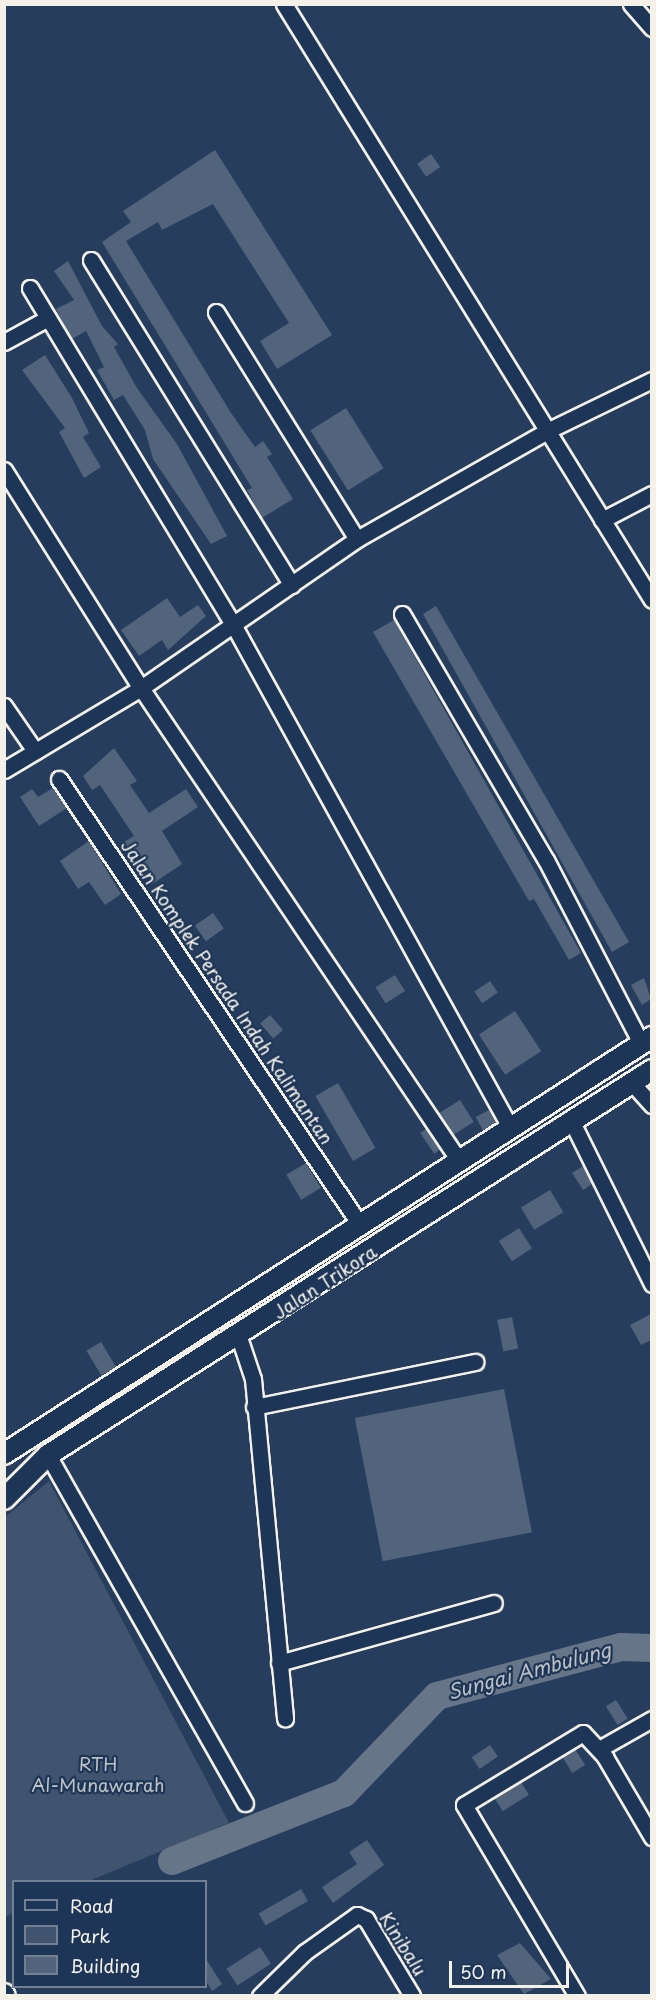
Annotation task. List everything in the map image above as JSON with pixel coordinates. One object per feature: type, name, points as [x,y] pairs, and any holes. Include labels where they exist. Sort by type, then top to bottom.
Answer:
[{"type":"main road","name":"Jalan Trikora","points":[[4,1454],[361,1226],[646,1040]]},
{"type":"main road","name":"Jalan Trikora","points":[[4,1499],[48,1455],[239,1337],[651,1070]]},
{"type":"main road","points":[[226,1313],[239,1337]]},
{"type":"street","points":[[284,4],[602,520],[647,583],[651,600]]},
{"type":"street","points":[[631,4],[651,28]]},
{"type":"street","points":[[91,260],[292,585]]},
{"type":"street","points":[[30,288],[234,626],[511,1129]]},
{"type":"street","points":[[216,312],[357,539]]},
{"type":"street","points":[[4,342],[48,318]]},
{"type":"street","points":[[4,770],[141,688],[357,539],[547,431],[651,380]]},
{"type":"street","points":[[4,470],[141,688],[460,1162]]},
{"type":"street","points":[[602,520],[651,494]]},
{"type":"street","points":[[402,614],[546,860],[646,1040]]},
{"type":"street","points":[[4,706],[35,751]]},
{"type":"street","name":"Jalan Komplek Persada Indah Kalimantan","points":[[59,779],[361,1226]]},
{"type":"street","points":[[632,1083],[651,1105]]},
{"type":"street","points":[[572,1122],[651,1284]]},
{"type":"street","points":[[239,1337],[248,1355],[285,1718]]},
{"type":"street","points":[[254,1407],[475,1362]]},
{"type":"street","points":[[48,1455],[245,1803]]},
{"type":"street","points":[[279,1663],[494,1603]]},
{"type":"street","points":[[599,1749],[651,1719]]},
{"type":"street","points":[[578,1995],[464,1808],[575,1735],[588,1736],[599,1749],[651,1837]]},
{"type":"street","name":"Kinibalu","points":[[260,1995],[305,1952],[360,1915],[412,1995]]},
{"type":"green space","name":"RTH Al-Munawarah","points":[[49,1481],[229,1823],[91,1880],[12,1880],[12,1914],[5,1917],[5,1517]]},
{"type":"building","points":[[215,150],[332,335],[277,369],[260,341],[289,323],[213,204],[162,230],[158,222],[126,241],[231,413],[255,447],[263,441],[272,454],[267,457],[293,499],[262,518],[247,490],[252,488],[102,242],[131,222],[123,211]]},
{"type":"building","points":[[431,154],[440,167],[426,177],[417,164]]},
{"type":"building","points":[[68,261],[102,326],[118,344],[114,347],[137,388],[177,444],[227,536],[211,544],[153,459],[145,430],[123,395],[114,400],[97,370],[104,367],[86,331],[72,339],[65,328],[56,309],[74,300],[54,271]]},
{"type":"building","points":[[45,355],[72,398],[89,433],[83,437],[101,467],[84,478],[59,432],[65,428],[22,370]]},
{"type":"building","points":[[346,408],[384,468],[348,490],[310,430]]},
{"type":"building","points":[[167,598],[180,617],[198,605],[206,616],[168,650],[162,640],[139,656],[121,630]]},
{"type":"building","points":[[436,606],[629,942],[612,952],[423,614]]},
{"type":"building","points":[[394,620],[581,953],[569,960],[534,899],[529,901],[373,632]]},
{"type":"building","points":[[114,748],[137,781],[130,785],[149,813],[186,789],[198,807],[162,831],[182,864],[151,885],[124,842],[134,836],[100,785],[92,790],[83,776]]},
{"type":"building","points":[[53,788],[67,808],[39,826],[20,797],[32,789],[38,797]]},
{"type":"building","points":[[89,841],[121,894],[105,905],[89,882],[78,889],[60,861]]},
{"type":"building","points":[[213,913],[224,929],[206,941],[195,926]]},
{"type":"building","points":[[395,975],[405,991],[386,1003],[375,987]]},
{"type":"building","points":[[644,978],[651,999],[642,1005],[631,985]]},
{"type":"building","points":[[490,981],[498,993],[482,1003],[474,992]]},
{"type":"building","points":[[515,1011],[541,1051],[505,1075],[479,1034]]},
{"type":"building","points":[[270,1015],[283,1030],[273,1039],[260,1024]]},
{"type":"building","points":[[338,1083],[376,1148],[353,1161],[315,1096]]},
{"type":"building","points":[[460,1100],[474,1122],[453,1135],[439,1113]]},
{"type":"building","points":[[489,1110],[496,1123],[483,1130],[476,1117]]},
{"type":"building","points":[[426,1129],[440,1150],[434,1154],[420,1133]]},
{"type":"building","points":[[306,1163],[321,1188],[301,1200],[286,1175]]},
{"type":"building","points":[[583,1166],[592,1184],[583,1190],[572,1173]]},
{"type":"building","points":[[550,1190],[563,1212],[534,1230],[521,1208]]},
{"type":"building","points":[[519,1228],[532,1248],[512,1261],[499,1241]]},
{"type":"building","points":[[651,1314],[651,1340],[641,1345],[630,1325]]},
{"type":"building","points":[[512,1317],[518,1348],[503,1351],[497,1320]]},
{"type":"building","points":[[101,1342],[116,1367],[101,1376],[86,1351]]},
{"type":"building","points":[[504,1389],[532,1532],[383,1561],[355,1418]]},
{"type":"building","points":[[616,1700],[628,1719],[617,1725],[606,1706]]},
{"type":"building","points":[[490,1745],[498,1757],[480,1769],[472,1757]]},
{"type":"building","points":[[575,1749],[585,1765],[572,1773],[562,1757]]},
{"type":"building","points":[[521,1782],[529,1795],[503,1811],[495,1798]]},
{"type":"building","points":[[367,1840],[384,1865],[333,1903],[322,1887],[357,1864],[349,1852]]},
{"type":"building","points":[[301,1889],[308,1901],[266,1926],[259,1914]]},
{"type":"building","points":[[520,1943],[551,1979],[524,1994],[497,1955]]},
{"type":"building","points":[[260,1947],[271,1964],[237,1986],[226,1969]]},
{"type":"building","points":[[207,1961],[222,1984],[212,1991],[207,1983]]},
{"type":"waterway","name":"Sungai Ambulung","points":[[172,1861],[344,1793],[437,1696],[621,1647],[652,1648]]}]
